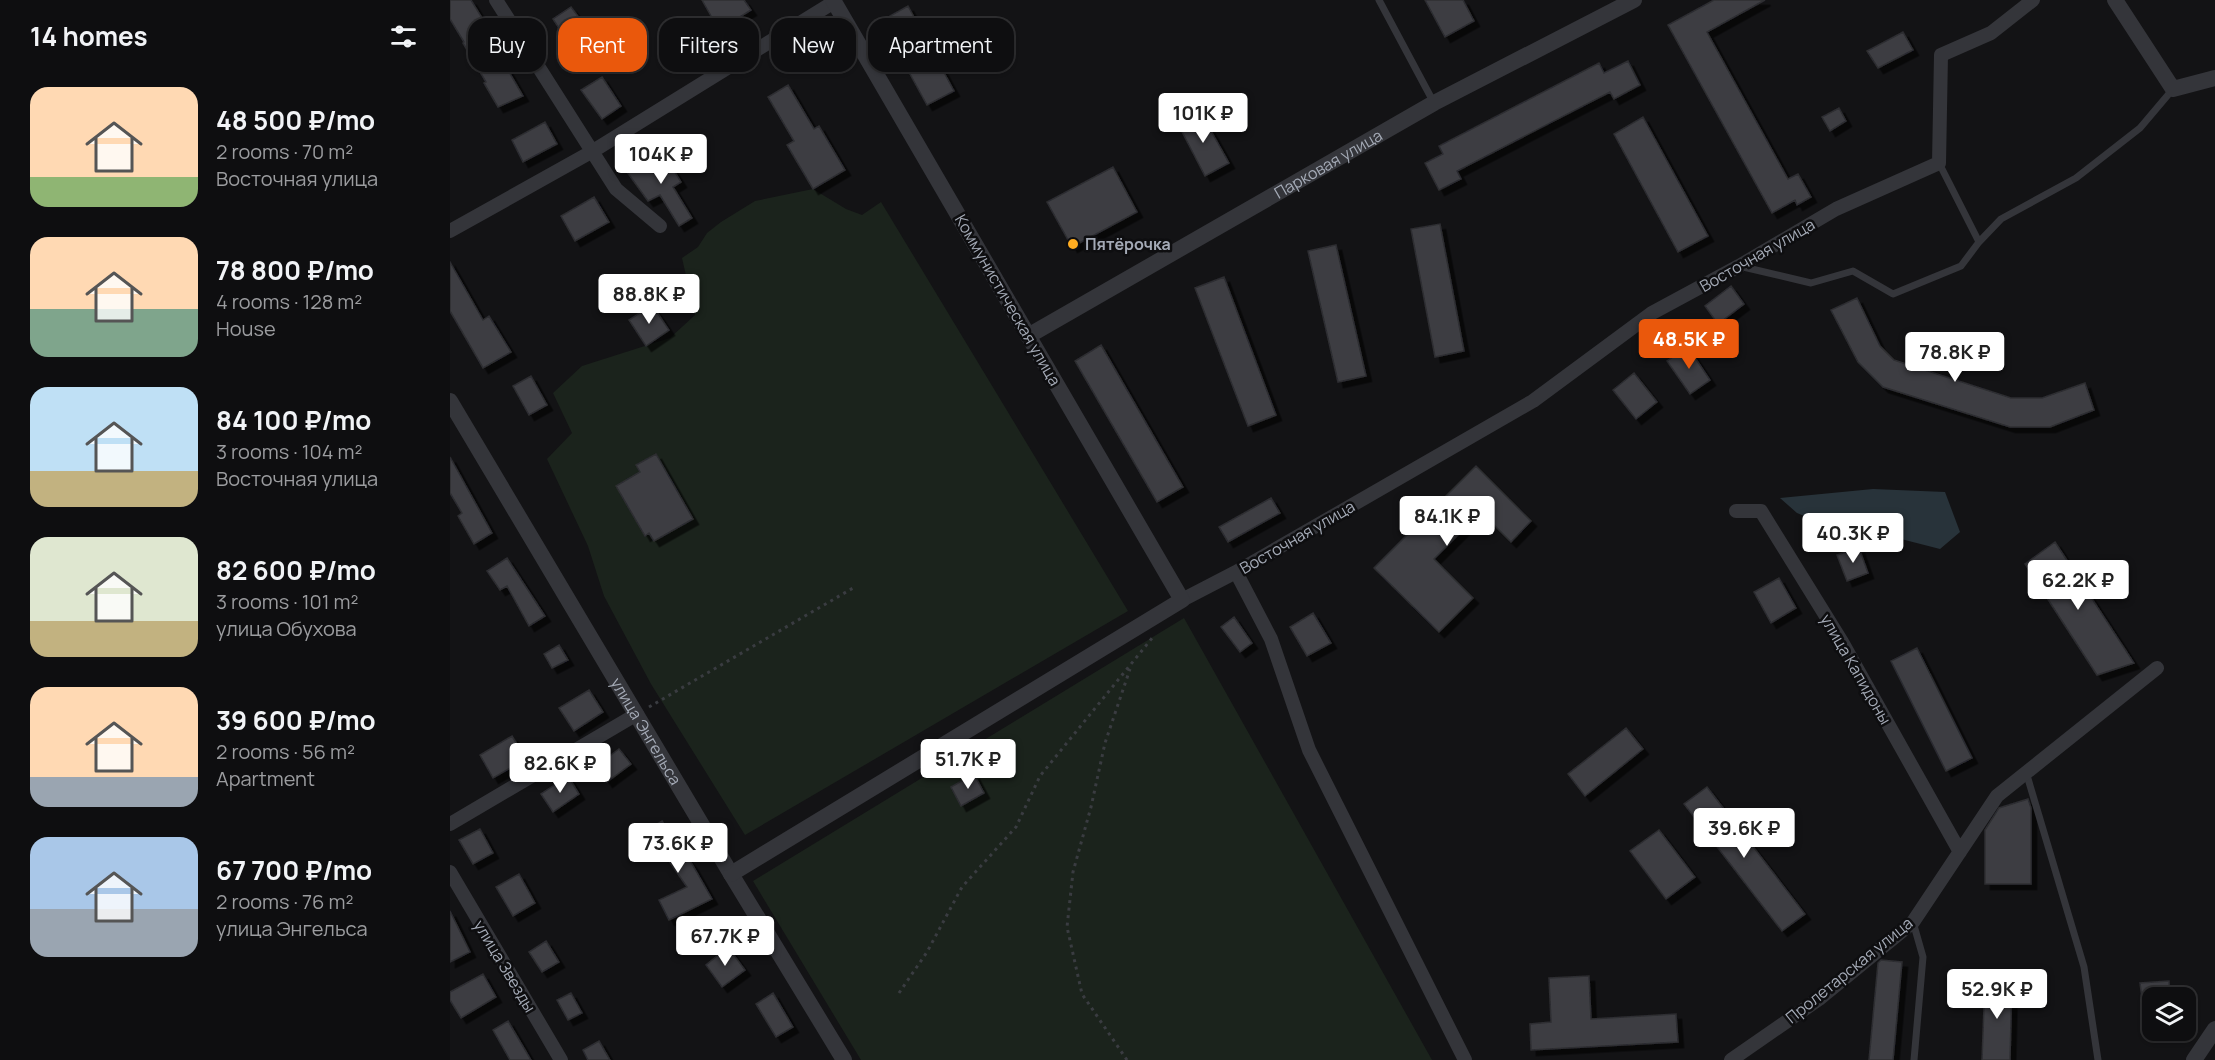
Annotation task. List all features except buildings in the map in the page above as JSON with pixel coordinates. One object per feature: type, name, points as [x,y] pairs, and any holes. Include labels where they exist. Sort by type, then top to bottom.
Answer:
[{"type":"street","points":[[496,0],[616,189],[660,226]]},
{"type":"street","name":"Парковая улица","points":[[1028,336],[1434,103],[1634,0]]},
{"type":"street","points":[[1939,163],[1941,56],[1991,33],[2033,0]]},
{"type":"street","points":[[2115,0],[2173,89],[2215,78]]},
{"type":"street","points":[[450,231],[593,151],[833,1]]},
{"type":"street","name":"Коммунистическая улица","points":[[833,1],[1182,600]]},
{"type":"street","name":"Восточная улица","points":[[1182,600],[1236,572],[1533,401],[1652,313],[1739,266],[1836,209],[1939,163]]},
{"type":"street","name":"улица Энгельса","points":[[450,401],[844,1060]]},
{"type":"street","name":"улица Капидоны","points":[[1736,511],[1761,511],[1842,642],[1960,852]]},
{"type":"street","points":[[1236,572],[1271,639],[1309,750],[1465,1060]]},
{"type":"street","points":[[731,874],[1182,600]]},
{"type":"street","name":"Пролетарская улица","points":[[1731,1060],[1819,999],[1913,922],[1997,796],[2157,668]]},
{"type":"street","points":[[450,824],[637,714]]},
{"type":"street","name":"улица Звезды","points":[[450,872],[561,1060]]},
{"type":"street","points":[[2194,1060],[2215,1029]]},
{"type":"lane","points":[[1379,0],[1434,103]]},
{"type":"lane","points":[[1739,266],[1811,283],[1853,271],[1893,294],[1961,266],[1979,242],[2001,219],[2076,178],[2140,128],[2173,89]]},
{"type":"lane","points":[[1939,163],[1979,242]]},
{"type":"lane","points":[[2026,772],[2084,967],[2098,1060]]},
{"type":"lane","points":[[1913,922],[1923,957],[1914,1060]]},
{"type":"path","points":[[637,714],[854,588]]},
{"type":"path","points":[[899,993],[927,952],[963,887],[1016,827],[1040,777],[1156,633]]},
{"type":"path","points":[[1127,1060],[1082,994],[1067,927],[1073,872],[1091,807],[1105,743],[1131,666]]},
{"type":"shaded area","points":[[813,189],[846,209],[862,215],[881,202],[1128,611],[745,835],[651,684],[604,596],[588,546],[547,459],[572,433],[553,393],[582,366],[670,338],[695,315],[682,258],[698,247],[707,233],[721,222],[755,201]]},
{"type":"shaded area","points":[[1873,489],[1945,492],[1960,532],[1940,549],[1901,539],[1842,532],[1797,513],[1780,498]]},
{"type":"shaded area","points":[[1184,618],[1432,1060],[861,1060],[753,881]]},
{"type":"place","name":"Пятёрочка","points":[[1073,244]]}]
